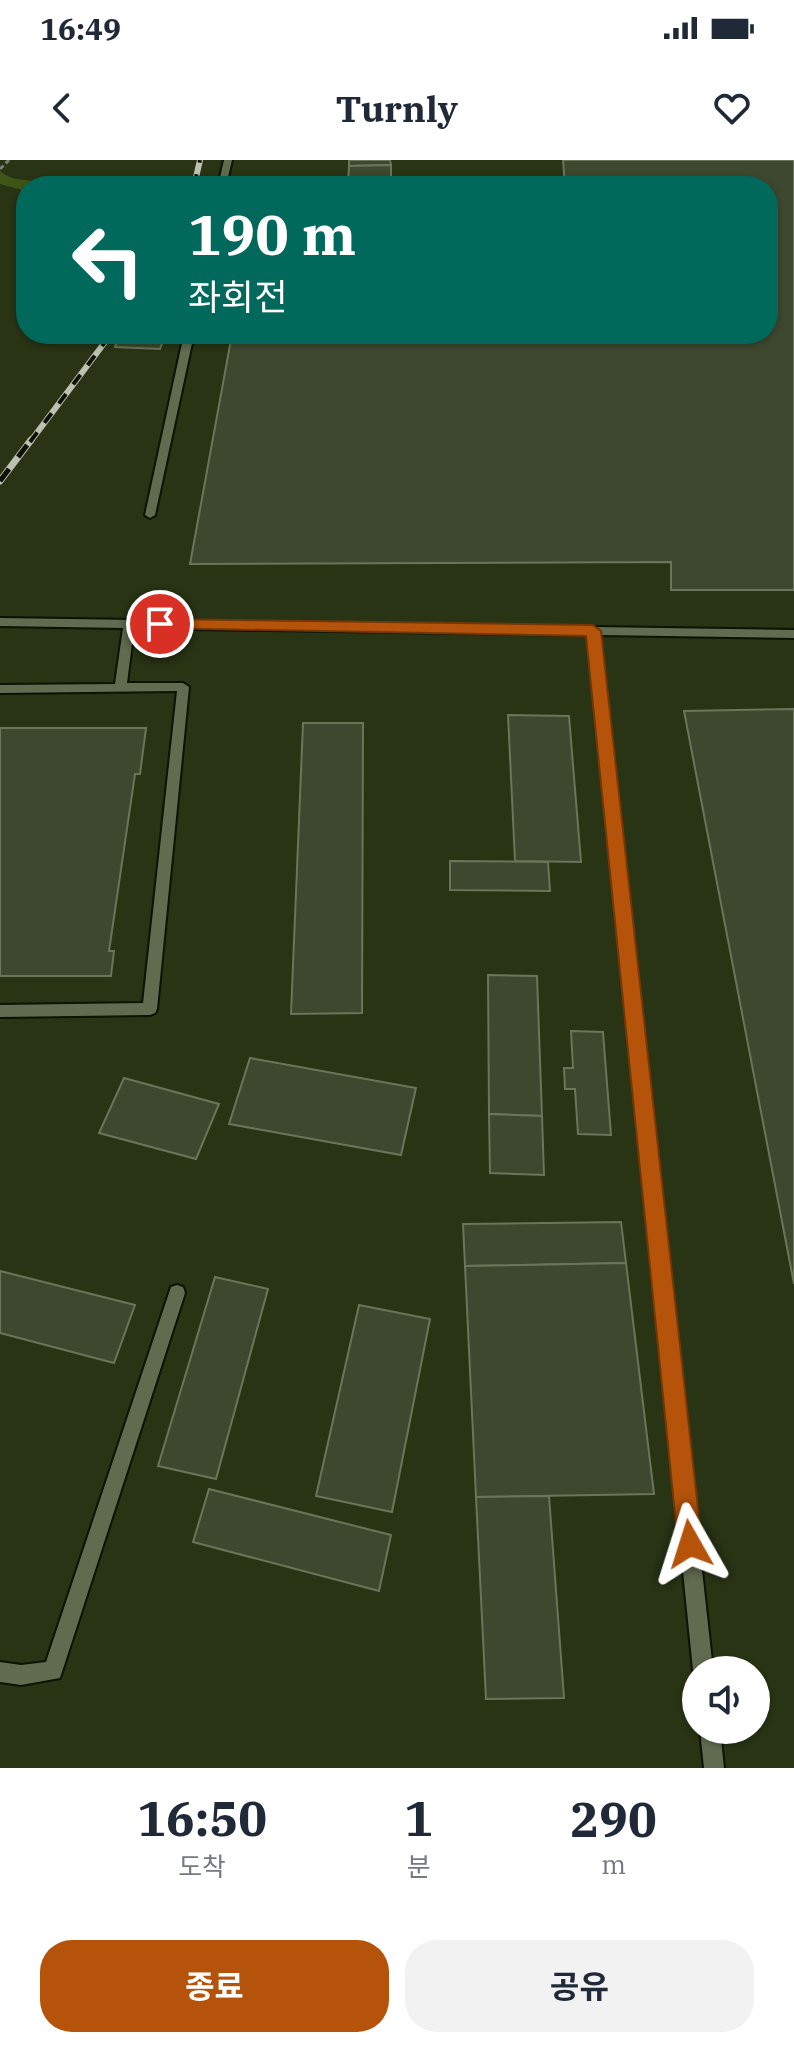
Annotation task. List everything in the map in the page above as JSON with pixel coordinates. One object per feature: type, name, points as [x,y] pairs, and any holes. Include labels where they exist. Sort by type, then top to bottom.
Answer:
[{"type":"lane","points":[[150,515],[187,344]]},
{"type":"lane","points":[[0,622],[794,634]]},
{"type":"lane","points":[[120,687],[129,624]]},
{"type":"lane","points":[[593,631],[702,1656]]},
{"type":"lane","points":[[0,689],[183,687],[150,1009],[0,1011]]},
{"type":"lane","points":[[0,1672],[21,1675],[53,1671],[177,1293]]},
{"type":"lane","points":[[711,1744],[714,1768]]},
{"type":"path","points":[[0,169],[9,160]]},
{"type":"shaded area","points":[[0,160],[794,160],[794,1768],[0,1768]]},
{"type":"shaded area","points":[[0,171],[16,179],[16,188],[0,184]]},
{"type":"building","points":[[349,160],[390,160],[391,165],[349,166]]},
{"type":"building","points":[[563,160],[794,160],[794,590],[671,590],[671,562],[190,564],[230,344],[778,344],[778,176],[564,176]]},
{"type":"building","points":[[391,165],[391,176],[348,176],[349,166]]},
{"type":"building","points":[[116,344],[162,344],[160,349],[115,347]]},
{"type":"building","points":[[794,709],[794,1284],[684,711]]},
{"type":"building","points":[[508,715],[569,716],[581,862],[515,861]]},
{"type":"building","points":[[303,723],[363,723],[362,1013],[291,1014]]},
{"type":"building","points":[[0,728],[146,728],[140,774],[135,774],[109,951],[114,951],[111,976],[0,976]]},
{"type":"building","points":[[450,861],[548,862],[550,891],[450,890]]},
{"type":"building","points":[[488,975],[537,976],[542,1116],[489,1114]]},
{"type":"building","points":[[571,1031],[603,1032],[611,1135],[578,1134],[575,1089],[565,1089],[564,1068],[573,1068]]},
{"type":"building","points":[[250,1058],[416,1088],[401,1155],[229,1124]]},
{"type":"building","points":[[124,1078],[219,1104],[196,1159],[99,1133]]},
{"type":"building","points":[[489,1114],[542,1116],[544,1175],[490,1173]]},
{"type":"building","points":[[621,1222],[626,1263],[465,1266],[463,1224]]},
{"type":"building","points":[[626,1263],[654,1494],[476,1497],[465,1266]]},
{"type":"building","points":[[0,1271],[135,1305],[114,1363],[0,1333]]},
{"type":"building","points":[[215,1277],[268,1289],[216,1479],[158,1466]]},
{"type":"building","points":[[359,1305],[430,1319],[392,1512],[316,1496]]},
{"type":"building","points":[[209,1489],[391,1535],[379,1591],[193,1542]]},
{"type":"building","points":[[549,1496],[564,1698],[486,1699],[476,1497]]},
{"type":"railway","points":[[196,176],[200,160]]},
{"type":"railway","points":[[30,442],[104,344]]},
{"type":"railway","points":[[0,481],[31,440]]},
{"type":"route","points":[[160,624],[593,631],[690,1544]]}]
